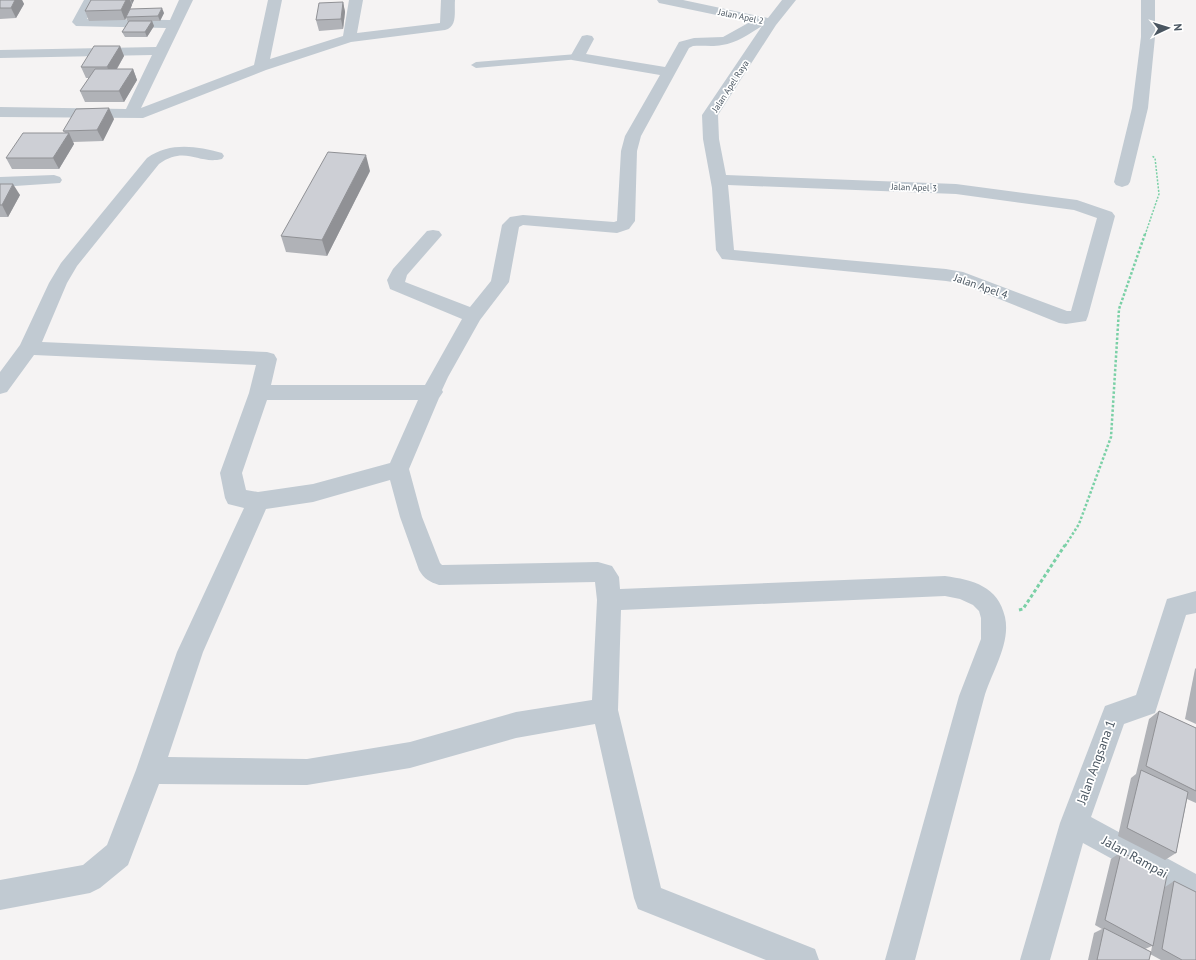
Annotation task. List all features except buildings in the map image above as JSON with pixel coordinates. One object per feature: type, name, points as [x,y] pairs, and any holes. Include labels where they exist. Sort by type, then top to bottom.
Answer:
[{"type":"street","points":[[91,0],[79,22],[81,23],[175,24]]},
{"type":"street","points":[[131,114],[186,0]]},
{"type":"street","points":[[261,67],[275,0]]},
{"type":"street","points":[[349,38],[356,0]]},
{"type":"street","points":[[0,112],[143,113],[261,67],[349,38],[445,26],[447,24],[448,0]]},
{"type":"street","name":"Jalan Apel 2","points":[[664,0],[766,22]]},
{"type":"street","name":"Jalan Apel Raya","points":[[728,255],[725,250],[719,180],[711,142],[709,125],[710,115],[766,22],[789,0]]},
{"type":"street","points":[[1122,182],[1140,108],[1148,37],[1148,0]]},
{"type":"street","points":[[766,22],[722,41],[691,42],[684,45],[643,117],[628,151],[626,221],[624,225],[617,228],[516,221],[511,225],[500,282],[473,316],[438,377],[398,468],[411,517],[431,570],[439,575],[604,573],[607,577],[609,600],[606,710],[649,898],[804,960]]},
{"type":"street","points":[[587,38],[576,57],[670,72]]},
{"type":"street","points":[[0,54],[162,51]]},
{"type":"street","points":[[0,387],[30,348],[58,283],[70,263],[153,162],[160,156],[169,152],[180,150],[216,156]]},
{"type":"street","points":[[0,182],[54,180]]},
{"type":"street","name":"Jalan Apel 3","points":[[719,180],[956,189],[1077,206],[1106,216]]},
{"type":"street","name":"Jalan Apel 4","points":[[728,255],[946,275],[963,278],[1066,318],[1073,318],[1079,316],[1106,216]]},
{"type":"street","points":[[433,235],[399,273],[396,280],[397,285],[473,316]]},
{"type":"street","points":[[30,348],[266,359],[259,393],[231,473],[236,498],[258,501],[314,493],[398,468]]},
{"type":"street","points":[[259,393],[432,392]]},
{"type":"street","points":[[0,896],[90,878],[118,855],[150,770],[190,652],[258,501]]},
{"type":"street","points":[[609,600],[945,586],[964,589],[982,598],[989,606],[993,618],[993,639],[972,696],[900,960]]},
{"type":"street","name":"Jalan Angsana 1","points":[[1035,960],[1074,823],[1114,715],[1155,709],[1176,606],[1196,602]]},
{"type":"street","points":[[150,770],[306,772],[410,754],[516,725],[606,710]]},
{"type":"street","name":"Jalan Rampai","points":[[1074,823],[1196,890]]},
{"type":"lane","points":[[476,65],[576,57]]},
{"type":"path","points":[[993,618],[1023,609],[1074,531],[1111,437],[1119,309],[1159,194],[1155,158],[1130,146]]}]
